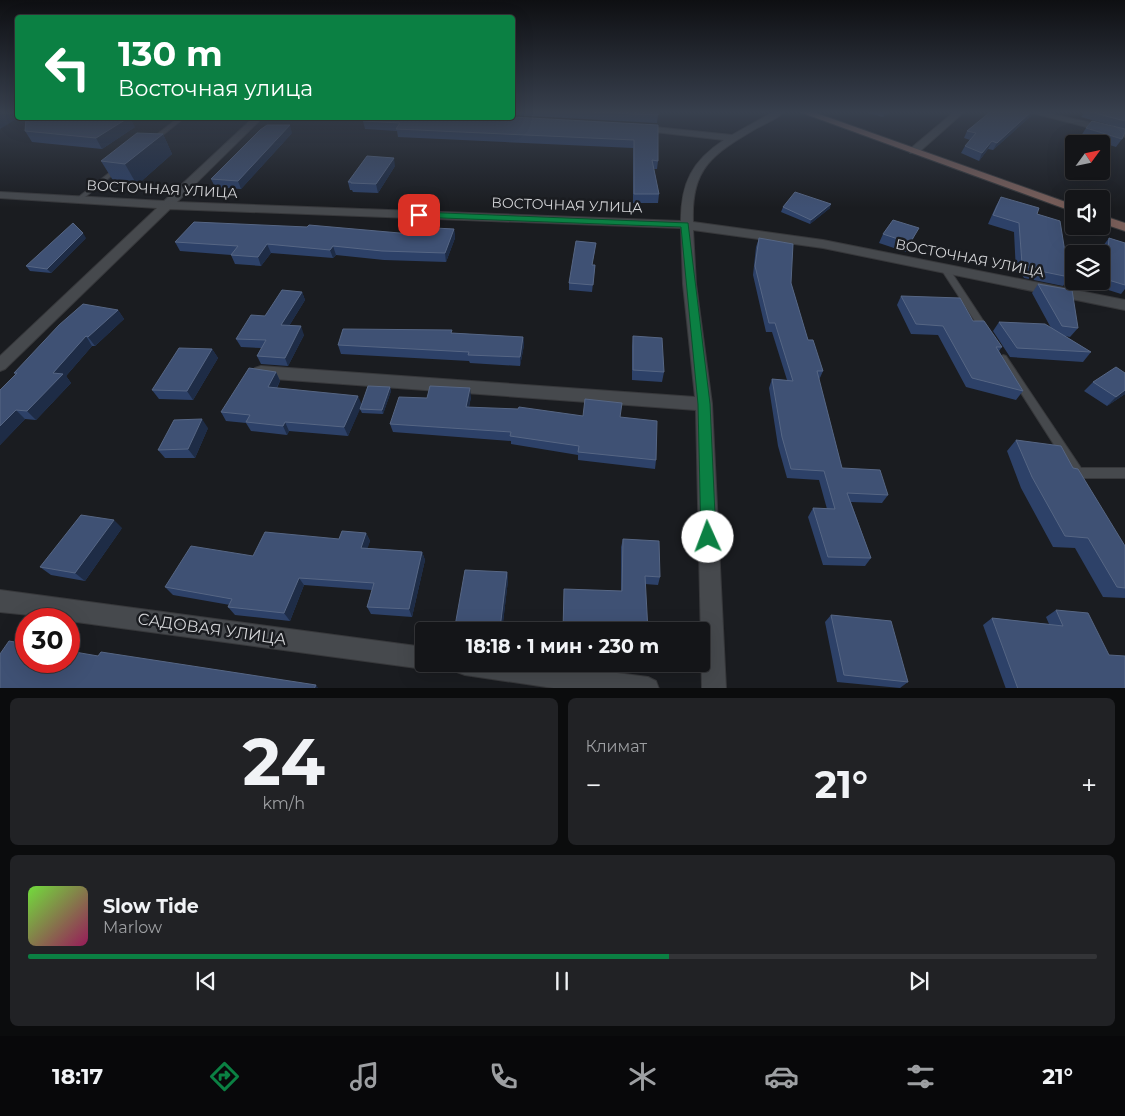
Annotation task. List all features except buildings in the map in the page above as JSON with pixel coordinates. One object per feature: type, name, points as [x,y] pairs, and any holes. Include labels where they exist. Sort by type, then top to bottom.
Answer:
[{"type":"main road","points":[[895,144],[1065,206]]},
{"type":"main road","points":[[1110,222],[1125,227]]},
{"type":"street","points":[[0,365],[230,144]]},
{"type":"street","points":[[714,688],[704,404],[685,225],[690,191],[696,170],[709,156],[726,144]]},
{"type":"street","points":[[914,151],[922,144]]},
{"type":"street","name":"ВОСТОЧНАЯ УЛИЦА","points":[[0,195],[166,205],[685,225],[823,244],[1125,305]]},
{"type":"street","points":[[261,372],[704,404]]},
{"type":"street","name":"САДОВАЯ УЛИЦА","points":[[0,601],[415,657]]},
{"type":"street","points":[[526,672],[648,688]]},
{"type":"lane","points":[[144,147],[148,144]]},
{"type":"lane","points":[[78,200],[122,165]]},
{"type":"lane","points":[[945,269],[1078,473],[1125,472]]},
{"type":"route","points":[[419,215],[685,225],[704,404],[708,537]]}]
